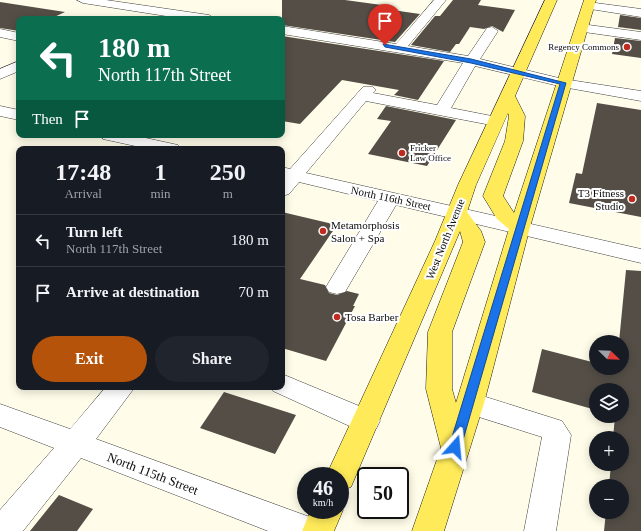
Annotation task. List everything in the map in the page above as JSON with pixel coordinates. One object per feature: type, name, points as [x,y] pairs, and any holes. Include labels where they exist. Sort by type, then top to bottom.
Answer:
[{"type":"main road","name":"West North Avenue","points":[[345,467],[446,241],[456,212],[506,96],[519,72],[551,0]]},
{"type":"main road","points":[[428,531],[470,403],[520,227],[563,83],[589,3]]},
{"type":"main road","points":[[506,96],[517,116],[514,141],[493,196],[504,215],[520,227]]},
{"type":"main road","points":[[455,447],[438,389],[440,332],[474,242],[471,231],[456,212]]},
{"type":"main road","points":[[318,531],[323,519]]},
{"type":"street","points":[[83,0],[189,16]]},
{"type":"street","points":[[111,16],[141,0]]},
{"type":"street","points":[[400,48],[440,0]]},
{"type":"street","points":[[589,3],[641,13]]},
{"type":"street","points":[[580,28],[641,36]]},
{"type":"street","points":[[285,30],[400,48],[471,61],[563,83],[641,96]]},
{"type":"street","points":[[442,110],[471,61],[481,50],[492,31]]},
{"type":"street","points":[[0,33],[16,36]]},
{"type":"street","points":[[0,75],[16,67]]},
{"type":"street","points":[[286,180],[365,93],[496,121]]},
{"type":"street","points":[[0,111],[16,114]]},
{"type":"street","points":[[122,138],[158,146]]},
{"type":"street","name":"North 116th Street","points":[[286,180],[390,198],[456,212],[641,256]]},
{"type":"street","points":[[337,287],[390,198]]},
{"type":"street","points":[[285,385],[366,421]]},
{"type":"street","points":[[3,531],[120,390]]},
{"type":"street","points":[[470,403],[552,429],[557,436],[540,531]]},
{"type":"street","name":"North 115th Street","points":[[0,415],[307,531]]},
{"type":"building","points":[[282,0],[345,0],[389,6],[385,9],[420,14],[395,42],[285,25],[285,16],[282,16]]},
{"type":"building","points":[[453,0],[481,0],[478,5],[515,10],[503,32],[492,26],[484,29],[470,27],[459,44],[456,44],[450,52],[411,45],[435,16],[440,16]]},
{"type":"building","points":[[0,2],[65,12],[56,16],[16,16],[16,31],[0,28]]},
{"type":"building","points":[[620,15],[641,18],[641,30],[618,27]]},
{"type":"building","points":[[285,36],[444,61],[418,100],[394,95],[399,90],[342,80],[300,124],[285,122]]},
{"type":"building","name":"Regency Commons","points":[[615,38],[641,41],[641,58],[612,54]]},
{"type":"building","points":[[597,103],[641,110],[641,217],[569,203],[576,173],[582,174]]},
{"type":"building","points":[[386,106],[456,120],[427,166],[368,154],[391,121],[377,119]]},
{"type":"building","points":[[285,213],[337,225],[300,279],[325,285],[329,293],[337,295],[347,291],[359,294],[353,306],[355,306],[326,361],[285,349]]},
{"type":"building","points":[[626,270],[641,271],[641,531],[604,531],[605,519],[629,519],[629,479],[610,479],[610,471],[629,471],[629,431],[614,431],[614,423],[629,423],[629,383],[589,383],[589,408],[532,392],[542,349],[589,361],[589,375],[629,375],[629,335],[620,335]]},
{"type":"building","points":[[224,392],[296,415],[275,454],[200,428]]},
{"type":"building","points":[[59,495],[93,509],[77,531],[30,531]]},
{"type":"place","name":"Regency Commons","points":[[627,47]]},
{"type":"place","name":"Fricker Law Office","points":[[402,153]]},
{"type":"place","name":"T3 Fitness Studio","points":[[632,199]]},
{"type":"place","name":"Metamorphosis Salon + Spa","points":[[323,231]]},
{"type":"place","name":"Tosa Barber","points":[[337,317]]},
{"type":"route","points":[[385,45],[471,61],[563,83],[493,318],[470,403],[455,447]]}]
